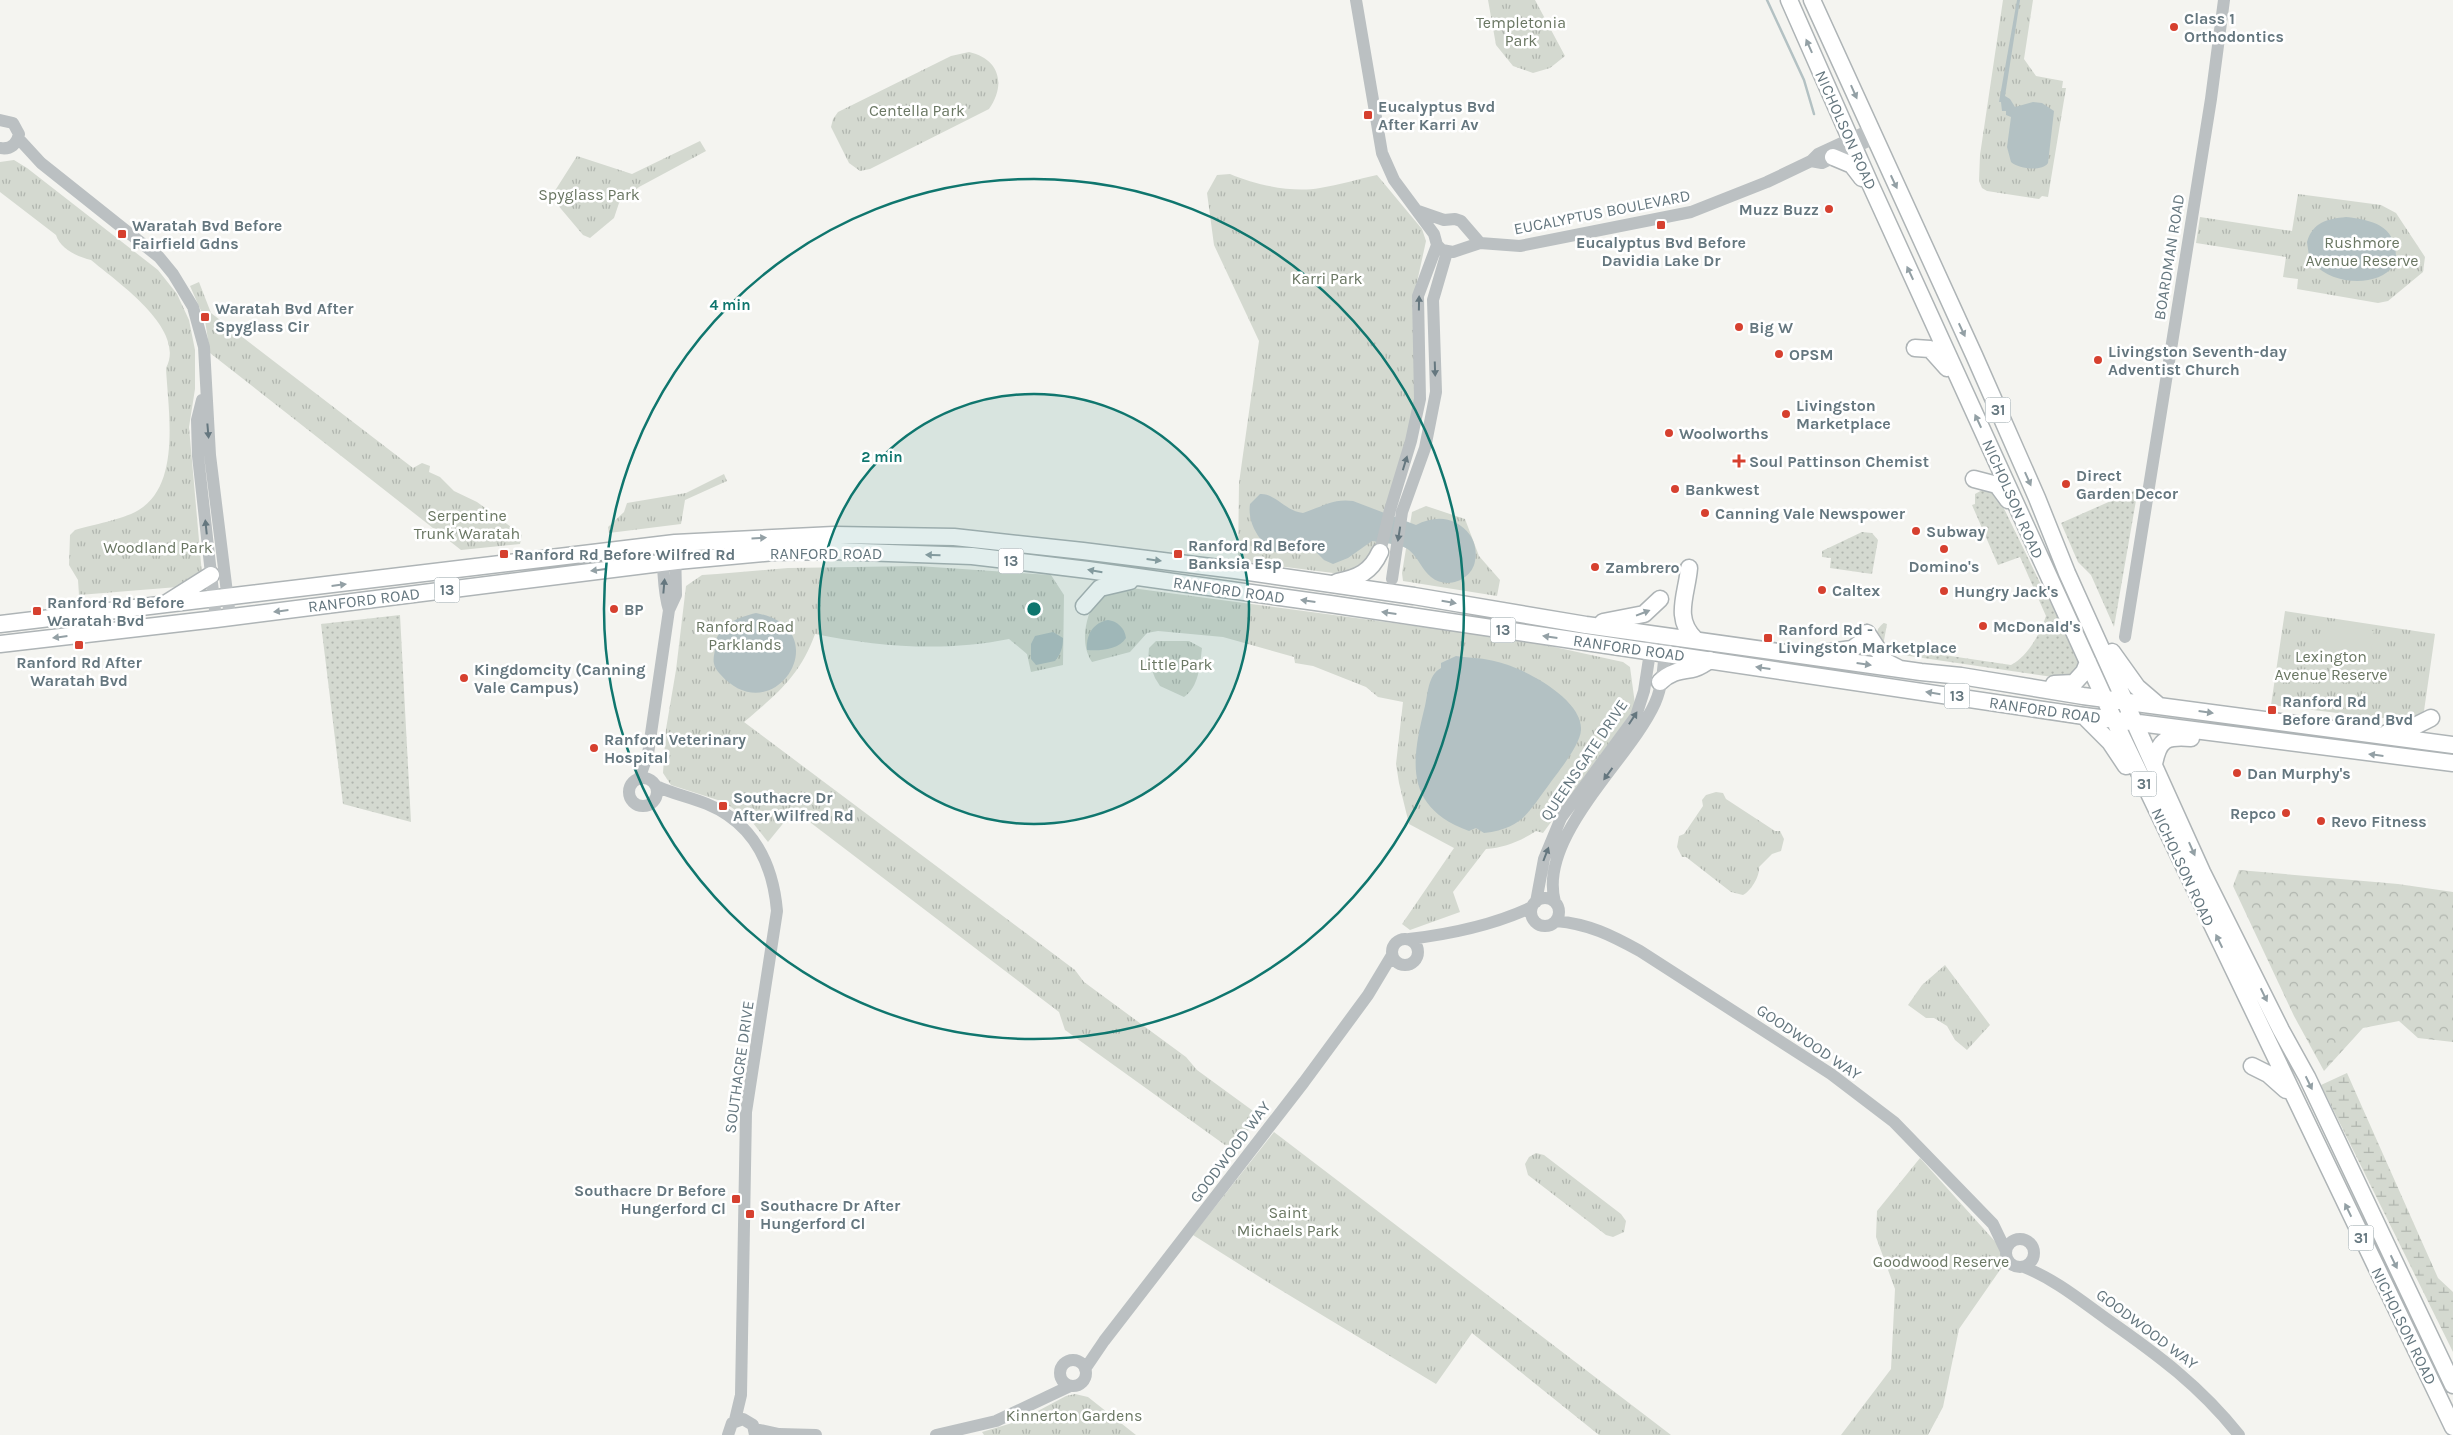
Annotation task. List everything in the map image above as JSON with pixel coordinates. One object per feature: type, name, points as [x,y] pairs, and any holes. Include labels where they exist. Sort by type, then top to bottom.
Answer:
[{"type":"main road","name":"NICHOLSON ROAD","points":[[1789,0],[1851,143],[2114,720],[2453,1428]]},
{"type":"main road","name":"NICHOLSON ROAD","points":[[1812,0],[1978,364],[2067,574],[2202,872],[2281,1030],[2307,1077],[2453,1385]]},
{"type":"main road","points":[[1833,157],[1852,165],[1872,188]]},
{"type":"main road","points":[[1915,348],[1930,349],[1958,378]]},
{"type":"main road","points":[[1992,451],[1990,461],[1979,477],[1997,485],[2012,508],[2022,517]]},
{"type":"main road","name":"RANFORD ROAD","points":[[0,624],[668,544],[834,535],[954,538],[1090,552],[1330,584],[1389,584],[1408,595],[1586,625],[1961,676],[2105,699],[2453,745]]},
{"type":"main road","name":"RANFORD ROAD","points":[[0,644],[670,562],[774,552],[833,551],[972,556],[1356,608],[2084,716],[2453,763]]},
{"type":"main road","points":[[1330,584],[1353,579],[1368,572],[1376,562],[1388,553]]},
{"type":"main road","points":[[1689,568],[1682,611],[1686,631],[1695,640]]},
{"type":"main road","points":[[2067,574],[2084,590],[2120,664],[2137,687],[2158,705]]},
{"type":"main road","points":[[161,606],[211,575]]},
{"type":"main road","points":[[1084,606],[1105,586],[1145,578]]},
{"type":"main road","points":[[1356,608],[1367,604],[1389,584]]},
{"type":"main road","points":[[1586,625],[1644,614],[1660,599]]},
{"type":"main road","points":[[1813,657],[1826,651],[1852,649],[1866,639],[1867,633],[1886,662],[1900,669]]},
{"type":"main road","points":[[1660,682],[1667,675],[1682,669],[1694,668],[1710,660]]},
{"type":"main road","points":[[1961,676],[1980,671],[2046,683],[2069,684],[2079,680],[2088,662]]},
{"type":"main road","points":[[2084,716],[2094,724],[2122,758],[2149,812],[2166,831]]},
{"type":"main road","points":[[2375,736],[2413,727],[2431,718]]},
{"type":"main road","points":[[2154,764],[2160,744],[2172,738],[2241,742],[2260,739]]},
{"type":"main road","points":[[2252,1066],[2272,1077],[2293,1096]]},
{"type":"street","points":[[1356,0],[1382,153],[1394,180],[1418,211],[1439,244]]},
{"type":"street","name":"BOARDMAN ROAD","points":[[2125,638],[2211,99],[2224,0]]},
{"type":"street","points":[[0,120],[13,123],[18,129],[18,138],[14,145],[4,149]]},
{"type":"street","name":"EUCALYPTUS BOULEVARD","points":[[1439,244],[1459,250],[1463,247],[1480,243],[1520,246],[1672,217],[1718,203],[1811,161],[1818,154],[1872,134]]},
{"type":"street","points":[[18,138],[41,162],[160,257],[193,307],[204,347],[210,455],[223,618]]},
{"type":"street","name":"EUCALYPTUS BOULEVARD","points":[[1811,161],[1822,163],[1851,143]]},
{"type":"street","points":[[4,149],[41,162]]},
{"type":"street","points":[[1418,211],[1444,220]]},
{"type":"street","points":[[1389,584],[1388,553],[1396,511],[1425,448],[1436,392],[1434,300],[1439,244],[1435,228],[1444,220],[1450,218],[1461,221],[1480,243]]},
{"type":"street","points":[[1463,247],[1468,236],[1468,230]]},
{"type":"street","points":[[206,383],[197,420],[198,456],[211,575],[221,599]]},
{"type":"street","points":[[649,782],[633,782],[629,789],[632,800],[642,806],[654,801],[657,794],[649,782],[648,754],[669,610],[676,595],[668,544]]},
{"type":"street","name":"QUEENSGATE DRIVE","points":[[1534,905],[1544,859],[1561,818],[1636,716],[1657,652],[1660,634]]},
{"type":"street","name":"QUEENSGATE DRIVE","points":[[1556,904],[1552,876],[1562,845],[1585,805],[1646,722],[1656,700],[1660,682],[1657,652]]},
{"type":"street","name":"SOUTHACRE DRIVE","points":[[649,782],[676,796],[713,807],[729,816],[744,828],[764,854],[776,892],[777,911],[746,1112],[741,1395],[748,1426]]},
{"type":"street","name":"SOUTHACRE DRIVE","points":[[654,801],[676,796]]},
{"type":"street","name":"GOODWOOD WAY","points":[[1081,1365],[1104,1341],[1304,1082],[1379,979],[1396,960],[1394,944],[1399,940],[1440,936],[1504,920],[1534,905],[1543,898],[1556,904],[1581,924]]},
{"type":"street","points":[[1556,904],[1558,916],[1556,921]]},
{"type":"street","points":[[1534,905],[1532,915],[1537,923]]},
{"type":"street","name":"GOODWOOD WAY","points":[[1504,920],[1537,923],[1546,926],[1556,921],[1581,924],[1612,936],[1640,951],[1831,1074],[1894,1122],[1992,1224],[2011,1264],[2024,1267],[2049,1278],[2155,1352],[2202,1394],[2240,1435]]},
{"type":"street","name":"GOODWOOD WAY","points":[[1396,960],[1408,965],[1416,961],[1419,950],[1440,936]]},
{"type":"street","points":[[1409,939],[1417,945],[1419,950]]},
{"type":"street","name":"GOODWOOD WAY","points":[[1992,1224],[2019,1239],[2031,1243],[2034,1257],[2049,1278]]},
{"type":"street","points":[[2006,1251],[2013,1241],[2019,1239]]},
{"type":"street","points":[[2024,1267],[2031,1264],[2034,1257]]},
{"type":"street","name":"GOODWOOD WAY","points":[[1040,1400],[1060,1375],[1064,1363],[1071,1360],[1081,1365]]},
{"type":"street","name":"GOODWOOD WAY","points":[[936,1435],[962,1431],[996,1421],[1070,1386],[1077,1386],[1083,1382],[1081,1365]]},
{"type":"street","points":[[1060,1375],[1063,1382],[1070,1386]]},
{"type":"street","points":[[728,1435],[729,1426],[748,1426],[777,1435],[816,1435]]},
{"type":"green space","name":"Templetonia Park","points":[[1488,0],[1535,0],[1565,56],[1550,68],[1533,73],[1513,66],[1496,45]]},
{"type":"green space","points":[[2003,0],[2033,0],[2024,59],[2036,76],[2063,81],[2062,88],[2066,88],[2048,197],[2042,196],[2039,199],[1987,191],[1982,188],[1979,181],[1980,155]]},
{"type":"green space","name":"Centella Park","points":[[969,52],[988,60],[997,74],[997,91],[989,109],[870,169],[860,171],[849,163],[831,127],[833,119],[838,112],[951,56]]},
{"type":"green space","name":"Spyglass Park","points":[[700,141],[706,151],[639,187],[619,203],[614,218],[590,238],[583,235],[551,197],[577,156],[632,174]]},
{"type":"green space","name":"Woodland Park","points":[[14,160],[27,168],[158,270],[177,294],[189,320],[195,350],[195,389],[189,427],[202,574],[190,586],[79,595],[78,580],[69,565],[70,535],[75,530],[137,511],[151,499],[161,484],[169,446],[170,425],[166,368],[170,353],[167,338],[158,322],[132,294],[91,260],[65,248],[56,235],[0,192],[0,162]]},
{"type":"green space","name":"Karri Park","points":[[1230,174],[1251,182],[1286,189],[1327,187],[1377,175],[1422,229],[1426,241],[1414,296],[1418,391],[1410,443],[1373,556],[1363,566],[1341,574],[1238,561],[1239,483],[1259,341],[1214,245],[1207,193],[1217,175]]},
{"type":"green space","name":"Rushmore Avenue Reserve","points":[[2298,194],[2381,205],[2396,213],[2425,257],[2423,272],[2388,301],[2378,303],[2297,289],[2298,279],[2283,277],[2286,257],[2196,243],[2200,217],[2292,231]]},
{"type":"green space","name":"Serpentine Trunk Waratah","points":[[199,282],[211,313],[413,468],[422,463],[430,466],[429,472],[440,477],[454,491],[477,502],[522,535],[520,544],[461,550],[210,353],[205,320],[190,286]]},
{"type":"green space","points":[[724,474],[727,481],[685,500],[681,524],[609,533],[608,527],[624,512],[627,503],[686,493]]},
{"type":"green space","points":[[1984,489],[1995,490],[2047,597],[2056,607],[2080,661],[2073,680],[1882,652],[1877,633],[1880,626],[1884,623],[1887,624],[1883,646],[2011,665],[2023,656],[2033,644],[2046,616],[2020,557],[1998,565],[1972,505],[1975,504],[1975,494]]},
{"type":"green space","points":[[2138,489],[2114,627],[2091,575],[2078,562],[2061,523]]},
{"type":"green space","points":[[1426,506],[1465,519],[1479,556],[1500,580],[1497,596],[1403,581],[1402,573],[1412,512]]},
{"type":"green space","points":[[1862,532],[1872,533],[1878,540],[1872,574],[1830,568],[1831,558],[1822,557],[1822,551]]},
{"type":"green space","name":"Ranford Road Parklands","points":[[918,566],[1051,575],[1064,595],[1063,665],[1031,672],[1027,654],[1009,639],[961,646],[936,647],[888,645],[815,634],[809,649],[795,673],[777,693],[744,722],[1075,970],[1084,982],[1186,1057],[1197,1070],[1260,1116],[1237,1144],[1225,1145],[1065,1030],[1059,1012],[794,810],[768,842],[753,823],[724,802],[671,785],[663,773],[666,729],[676,670],[686,586],[702,575],[788,568]]},
{"type":"green space","points":[[1124,587],[1527,641],[1623,662],[1630,667],[1635,704],[1632,712],[1543,833],[1536,831],[1512,843],[1486,849],[1453,892],[1460,912],[1410,930],[1402,924],[1454,848],[1409,824],[1396,764],[1403,702],[1378,697],[1366,687],[1313,666],[1295,663],[1294,657],[1223,637],[1158,631],[1147,633],[1130,652],[1092,662],[1088,654],[1085,638],[1087,620],[1093,604],[1097,597]]},
{"type":"green space","name":"Lexington Avenue Reserve","points":[[2285,611],[2435,634],[2423,718],[2379,718],[2271,705]]},
{"type":"green space","points":[[400,615],[411,822],[343,804],[321,624]]},
{"type":"green space","points":[[2329,624],[2374,631],[2368,674],[2323,667]]},
{"type":"green space","name":"Little Park","points":[[1156,641],[1189,641],[1202,648],[1196,682],[1184,697],[1160,686],[1155,678],[1148,660],[1149,648]]},
{"type":"green space","points":[[1716,792],[1723,793],[1726,799],[1775,831],[1780,831],[1784,839],[1781,851],[1772,854],[1759,867],[1754,883],[1743,895],[1731,892],[1686,857],[1682,857],[1677,847],[1679,836],[1684,834],[1703,806],[1702,800],[1706,795]]},
{"type":"green space","points":[[2239,870],[2398,884],[2453,892],[2453,1042],[2418,1038],[2399,1021],[2363,1028],[2324,1071],[2294,1016],[2233,886]]},
{"type":"green space","points":[[1945,965],[1990,1025],[1967,1050],[1955,1040],[1947,1026],[1934,1018],[1926,1018],[1908,1005],[1922,985]]},
{"type":"green space","points":[[2347,1073],[2438,1278],[2453,1292],[2453,1352],[2321,1085]]},
{"type":"green space","name":"Saint Michaels Park","points":[[1274,1132],[1671,1435],[1599,1435],[1472,1333],[1436,1384],[1193,1235]]},
{"type":"green space","points":[[1536,1153],[1544,1155],[1621,1214],[1626,1221],[1624,1232],[1613,1237],[1606,1235],[1528,1175],[1525,1164],[1529,1157]]},
{"type":"green space","name":"Goodwood Reserve","points":[[1920,1158],[2009,1257],[1959,1329],[1943,1407],[1928,1435],[1841,1435],[1891,1369],[1895,1289],[1876,1237],[1877,1211]]},
{"type":"green space","name":"Kinnerton Gardens","points":[[1075,1394],[1088,1397],[1136,1435],[984,1435],[982,1432],[1019,1421],[1066,1396]]},
{"type":"shaded area","points":[[2017,0],[2020,0],[2005,96],[2010,99],[2015,107],[2033,102],[2042,103],[2054,111],[2048,163],[2041,168],[2019,166],[2011,162],[2007,147],[2011,117],[2006,115],[2006,111],[2002,111],[2001,102],[1999,102]]},
{"type":"shaded area","points":[[2346,217],[2373,222],[2387,231],[2395,246],[2396,256],[2401,257],[2400,264],[2394,265],[2377,278],[2367,280],[2343,280],[2322,271],[2312,262],[2308,251],[2307,242],[2310,235],[2322,223]]},
{"type":"shaded area","points":[[1260,494],[1271,496],[1291,509],[1303,513],[1346,500],[1416,525],[1438,519],[1452,521],[1464,529],[1473,541],[1476,555],[1473,568],[1464,578],[1451,583],[1444,583],[1431,577],[1406,548],[1372,541],[1348,558],[1333,564],[1324,560],[1308,544],[1277,553],[1260,539],[1253,525],[1250,504]]},
{"type":"shaded area","points":[[756,613],[781,623],[793,638],[796,655],[790,672],[777,686],[760,692],[740,690],[720,674],[714,665],[715,643],[721,631],[731,622]]},
{"type":"shaded area","points":[[1108,620],[1120,626],[1126,638],[1114,647],[1103,650],[1087,650],[1091,631],[1098,624]]},
{"type":"shaded area","points":[[1053,632],[1063,638],[1059,656],[1055,661],[1036,665],[1031,659],[1031,644],[1035,636]]},
{"type":"shaded area","points":[[1456,656],[1483,659],[1509,665],[1536,678],[1562,696],[1573,707],[1579,718],[1580,736],[1562,767],[1529,812],[1515,823],[1497,831],[1484,833],[1476,828],[1469,831],[1448,821],[1433,809],[1423,796],[1417,781],[1417,746],[1429,685],[1433,675],[1441,668],[1441,663]]},
{"type":"waterway","points":[[1767,0],[1804,80],[1814,114]]},
{"type":"place","name":"Class 1 Orthodontics","points":[[2174,27]]},
{"type":"place","name":"Eucalyptus Bvd After Karri Av","points":[[1368,115]]},
{"type":"place","name":"Muzz Buzz","points":[[1829,209]]},
{"type":"place","name":"Eucalyptus Bvd Before Davidia Lake Dr","points":[[1661,225]]},
{"type":"place","name":"Waratah Bvd Before Fairfield Gdns","points":[[122,234]]},
{"type":"place","name":"Waratah Bvd After Spyglass Cir","points":[[205,317]]},
{"type":"place","name":"Big W","points":[[1739,327]]},
{"type":"place","name":"OPSM","points":[[1779,354]]},
{"type":"place","name":"Livingston Seventh-day Adventist Church","points":[[2098,360]]},
{"type":"place","name":"Livingston Marketplace","points":[[1786,414]]},
{"type":"place","name":"Woolworths","points":[[1669,433]]},
{"type":"place","name":"Soul Pattinson Chemist","points":[[1739,461]]},
{"type":"place","name":"Direct Garden Decor","points":[[2066,484]]},
{"type":"place","name":"Bankwest","points":[[1675,489]]},
{"type":"place","name":"Canning Vale Newspower","points":[[1705,513]]},
{"type":"place","name":"Subway","points":[[1916,531]]},
{"type":"place","name":"Domino's","points":[[1944,549]]},
{"type":"place","name":"Ranford Rd Before Wilfred Rd","points":[[504,554]]},
{"type":"place","name":"Ranford Rd Before Banksia Esp","points":[[1178,554]]},
{"type":"place","name":"Zambrero","points":[[1595,567]]},
{"type":"place","name":"Caltex","points":[[1822,590]]},
{"type":"place","name":"Hungry Jack's","points":[[1944,591]]},
{"type":"place","name":"BP","points":[[614,609]]},
{"type":"place","name":"Ranford Rd Before Waratah Bvd","points":[[37,611]]},
{"type":"place","name":"McDonald's","points":[[1983,626]]},
{"type":"place","name":"Ranford Rd - Livingston Marketplace","points":[[1768,638]]},
{"type":"place","name":"Ranford Rd After Waratah Bvd","points":[[79,645]]},
{"type":"place","name":"Kingdomcity (Canning Vale Campus)","points":[[464,678]]},
{"type":"place","name":"Ranford Rd Before Grand Bvd","points":[[2272,710]]},
{"type":"place","name":"Ranford Veterinary Hospital","points":[[594,748]]},
{"type":"place","name":"Dan Murphy's","points":[[2237,773]]},
{"type":"place","name":"Southacre Dr After Wilfred Rd","points":[[723,806]]},
{"type":"place","name":"Repco","points":[[2286,813]]},
{"type":"place","name":"Revo Fitness","points":[[2321,821]]},
{"type":"place","name":"Southacre Dr Before Hungerford Cl","points":[[736,1199]]},
{"type":"place","name":"Southacre Dr After Hungerford Cl","points":[[750,1214]]}]
